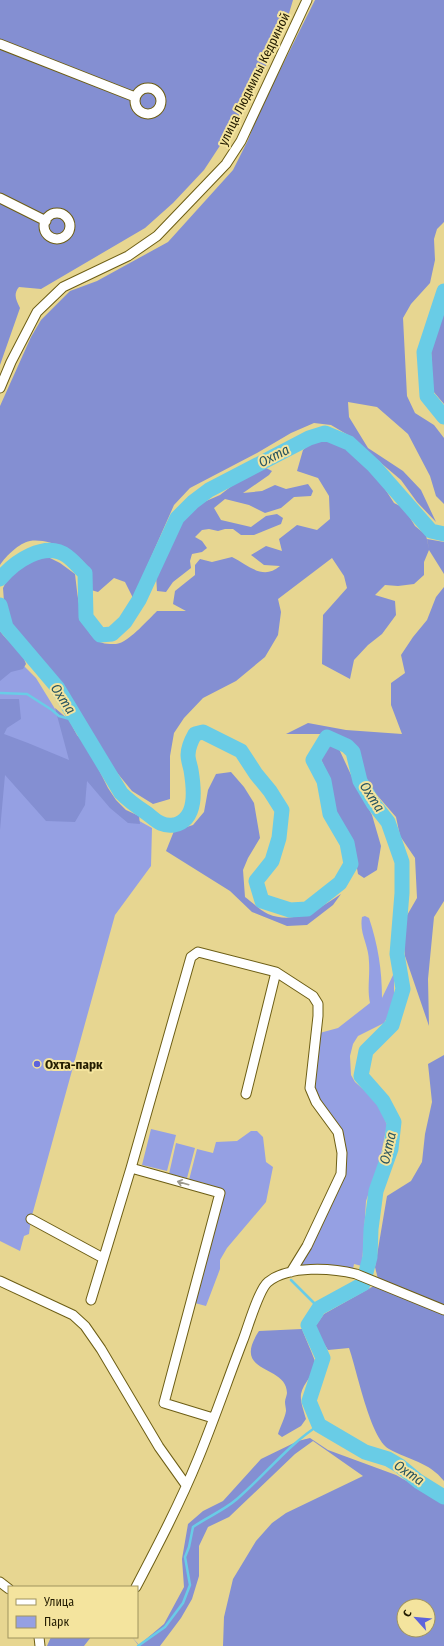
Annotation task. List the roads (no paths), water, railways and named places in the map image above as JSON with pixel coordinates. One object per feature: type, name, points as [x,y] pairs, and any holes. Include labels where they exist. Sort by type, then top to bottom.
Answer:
[{"type":"street","name":"улица Людмилы Кедриной","points":[[302,12],[303,0]]},
{"type":"street","name":"улица Людмилы Кедриной","points":[[0,388],[11,362],[37,312],[63,287],[128,256],[156,236],[226,164],[240,141],[307,0]]},
{"type":"street","points":[[0,44],[135,97]]},
{"type":"street","points":[[0,198],[46,221]]},
{"type":"street","points":[[91,1300],[192,957],[198,952],[276,972],[313,996],[318,1004],[310,1088],[316,1102],[338,1132],[342,1154],[341,1174],[307,1246],[291,1272]]},
{"type":"street","points":[[246,1094],[276,972]]},
{"type":"street","points":[[131,1168],[220,1193],[164,1403],[213,1418]]},
{"type":"street","points":[[32,1219],[103,1258]]},
{"type":"street","points":[[136,1586],[198,1459],[262,1290],[267,1282],[278,1275],[291,1272],[330,1269],[356,1274],[444,1310]]},
{"type":"street","points":[[0,1281],[73,1316],[85,1326],[101,1349],[159,1447],[186,1485]]},
{"type":"street","points":[[0,1582],[8,1588]]},
{"type":"waterway","name":"Охта","points":[[444,291],[424,352],[427,396],[444,417]]},
{"type":"waterway","name":"Охта","points":[[0,579],[13,566],[30,555],[49,550],[67,556],[85,573],[86,617],[100,635],[112,634],[125,622],[139,600],[177,518],[193,502],[209,490],[309,438],[325,433],[349,443],[374,466],[431,531],[444,534]]},
{"type":"waterway","name":"Охта","points":[[0,569],[6,572]]},
{"type":"waterway","name":"Охта","points":[[0,605],[6,627],[57,687],[121,793],[161,824],[174,825],[182,822],[191,810],[193,802],[193,785],[188,752],[195,734],[203,732],[241,751],[282,810],[279,838],[272,861],[256,881],[262,901],[290,910],[307,909],[340,883],[351,864],[347,843],[330,814],[324,781],[313,760],[327,737],[347,746],[353,752],[360,781],[373,803],[388,822],[402,862],[402,893],[397,954],[403,989],[392,1025],[366,1051],[361,1076],[383,1101],[394,1122],[391,1149],[376,1191],[371,1229],[370,1257],[363,1284],[319,1308],[308,1325],[323,1358],[309,1401],[319,1425],[365,1452],[388,1459],[400,1466],[418,1481],[444,1497]]},
{"type":"waterway","points":[[0,693],[27,694],[59,716],[77,721]]},
{"type":"waterway","points":[[291,1280],[319,1308]]},
{"type":"waterway","points":[[138,1646],[165,1627],[183,1603],[190,1585],[185,1557],[189,1547],[193,1527],[237,1499],[287,1451],[319,1425]]},
{"type":"place","name":"Охта-парк","points":[[37,1064]]}]
